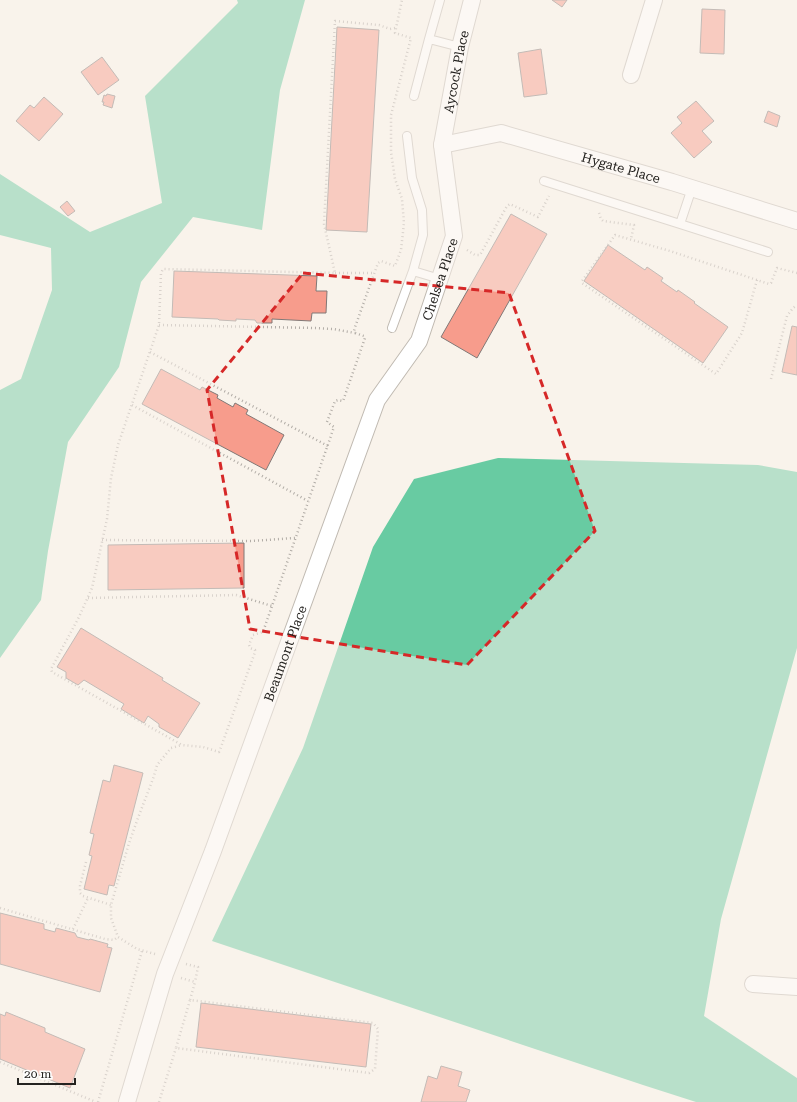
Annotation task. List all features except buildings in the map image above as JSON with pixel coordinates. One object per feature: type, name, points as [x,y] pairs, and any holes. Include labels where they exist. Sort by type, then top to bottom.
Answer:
[{"type":"street","name":"Aycock Place","points":[[442,145],[460,47],[472,0]]},
{"type":"street","points":[[631,75],[654,0]]},
{"type":"street","name":"Hygate Place","points":[[442,145],[500,133],[692,188],[797,221]]},
{"type":"street","name":"Chelsea Place","points":[[419,341],[454,236],[442,145]]},
{"type":"street","name":"Beaumont Place","points":[[127,1102],[168,966],[213,851],[377,400],[419,341]]},
{"type":"street","points":[[753,984],[797,987]]},
{"type":"lane","points":[[414,96],[440,0]]},
{"type":"lane","points":[[429,39],[460,47]]},
{"type":"lane","points":[[392,328],[413,272],[423,235],[422,210],[412,178],[407,136]]},
{"type":"lane","points":[[544,181],[768,252]]},
{"type":"lane","points":[[680,224],[692,188]]},
{"type":"lane","points":[[413,272],[440,279]]},
{"type":"path","points":[[355,333],[355,327],[381,260],[395,266],[401,250],[404,223],[402,199],[396,179],[391,152],[391,115],[411,38],[395,33],[402,0]]},
{"type":"path","points":[[335,273],[324,224],[335,21],[380,25],[390,29],[395,28]]},
{"type":"path","points":[[466,250],[475,255],[480,255],[507,206],[510,204],[538,217],[550,196]]},
{"type":"path","points":[[757,280],[742,333],[716,374],[582,283],[615,235],[670,251],[757,280],[771,283],[777,268],[797,273]]},
{"type":"path","points":[[182,745],[52,672],[51,669],[92,588],[108,519],[111,478],[118,445],[159,325],[161,273],[163,269],[375,273]]},
{"type":"path","points":[[770,379],[787,316],[797,305]]},
{"type":"path","points":[[159,325],[333,329],[355,333],[364,336],[365,338],[343,401],[335,401],[327,422],[334,427],[328,446],[263,632],[253,635],[249,645],[250,648],[255,650],[255,652],[220,750],[219,752],[203,747],[182,745],[171,748],[157,765],[129,843],[111,905],[111,918],[118,937],[195,982]]},
{"type":"path","points":[[150,352],[328,446]]},
{"type":"path","points":[[132,405],[308,500]]},
{"type":"path","points":[[102,540],[251,541],[295,538]]},
{"type":"path","points":[[88,598],[236,596],[272,606]]},
{"type":"path","points":[[86,862],[80,886],[80,893],[88,898],[111,905]]},
{"type":"path","points":[[73,929],[88,898]]},
{"type":"path","points":[[0,908],[105,939],[114,940],[118,937]]},
{"type":"path","points":[[0,1062],[97,1102],[142,951]]},
{"type":"path","points":[[159,1102],[190,1000],[198,967],[168,966]]},
{"type":"path","points":[[176,1048],[369,1073],[375,1069],[378,1028],[373,1024],[190,1000]]},
{"type":"highlighted area","points":[[303,273],[509,293],[595,531],[467,665],[250,629],[207,390]]},
{"type":"green space","points":[[237,0],[305,0],[280,90],[262,230],[193,217],[141,282],[119,367],[68,442],[48,551],[41,600],[0,658],[0,390],[21,379],[52,290],[51,248],[0,235],[0,174],[90,232],[162,203],[145,96],[238,3]]},
{"type":"green space","points":[[498,458],[758,465],[797,472],[797,648],[721,919],[704,1016],[797,1078],[797,1102],[696,1102],[212,941],[303,748],[373,547],[414,479]]}]
